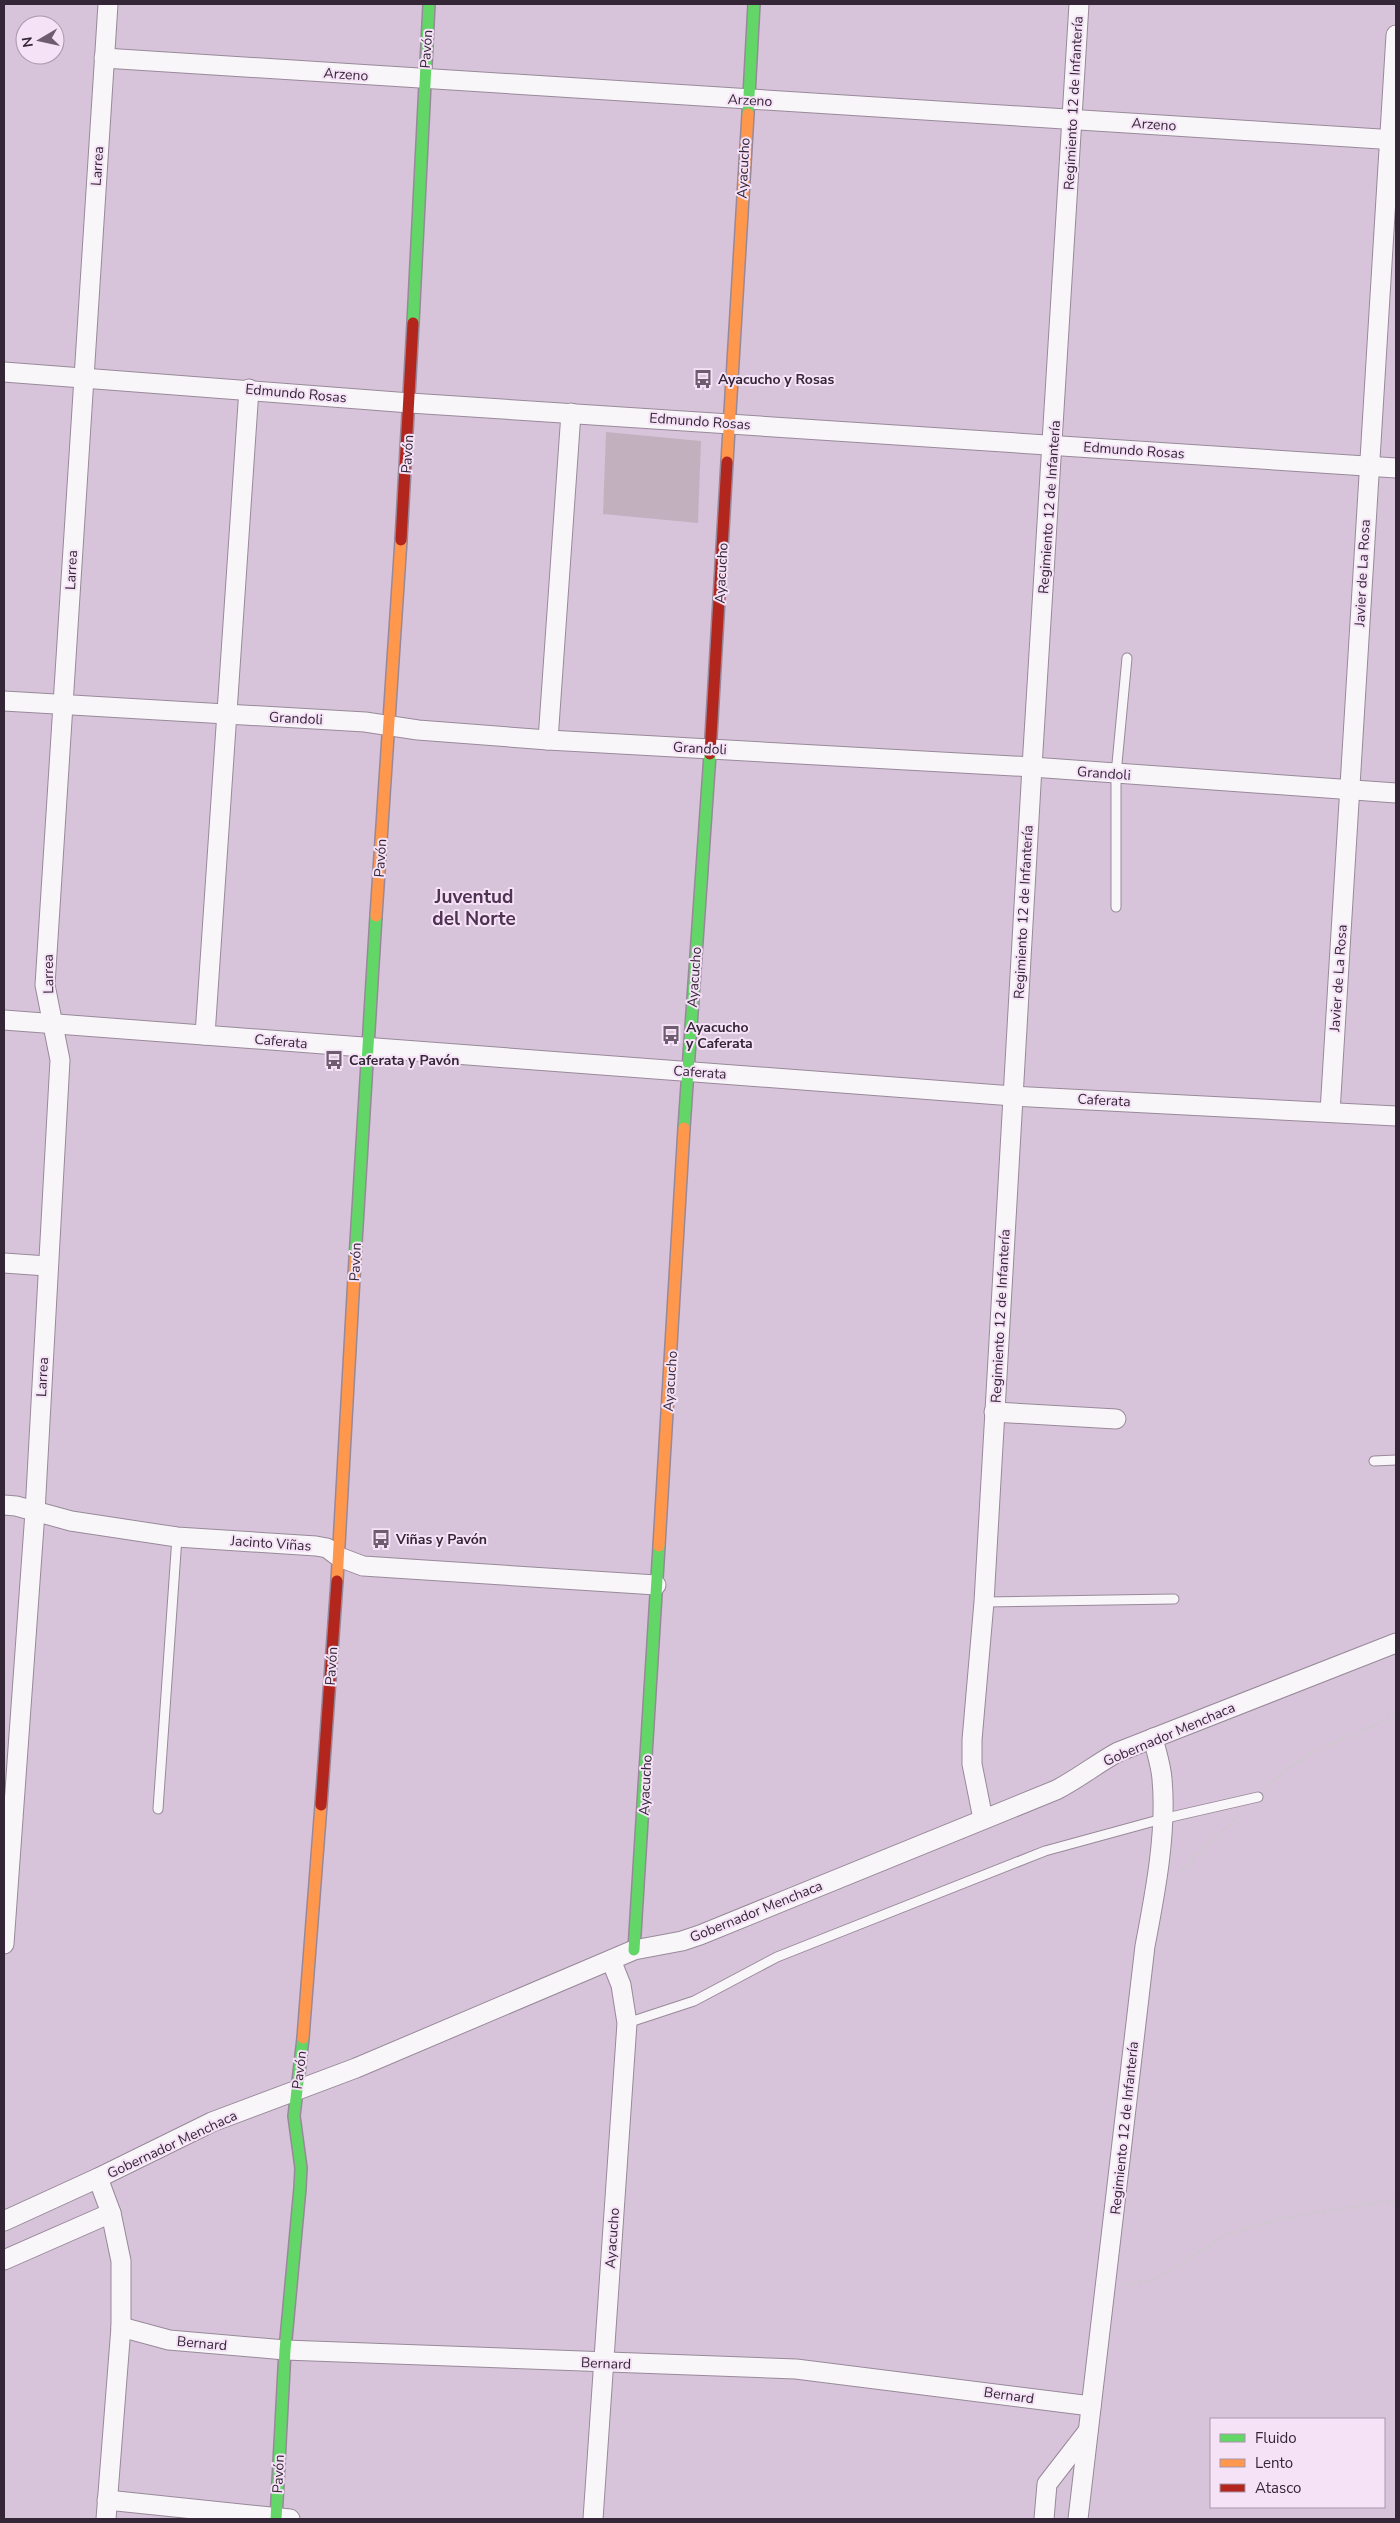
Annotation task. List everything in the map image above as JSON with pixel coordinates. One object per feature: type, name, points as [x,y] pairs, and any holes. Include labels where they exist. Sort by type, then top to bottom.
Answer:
[{"type":"street","name":"Larrea","points":[[4,1944],[35,1512],[47,1266],[60,1060],[45,985],[82,378],[108,4]]},
{"type":"street","name":"Pavón","points":[[280,2519],[285,2350],[300,2174],[294,2116],[303,2041],[339,1557],[367,1048],[410,403],[429,4]]},
{"type":"street","name":"Ayacucho","points":[[634,1950],[690,1072],[690,1036],[710,748],[754,4]]},
{"type":"street","name":"Regimiento 12 de Infantería","points":[[983,1819],[972,1764],[984,1602],[1032,767],[1079,4]]},
{"type":"street","name":"Javier de La Rosa","points":[[1330,1112],[1368,466],[1393,140],[1396,35]]},
{"type":"street","name":"Arzeno","points":[[104,58],[1393,140]]},
{"type":"street","name":"Edmundo Rosas","points":[[4,372],[249,389],[410,403],[1396,468]]},
{"type":"street","points":[[205,1035],[249,389]]},
{"type":"street","points":[[548,740],[571,413]]},
{"type":"street","name":"Grandoli","points":[[4,701],[365,722],[418,730],[548,740],[1032,767],[1396,794]]},
{"type":"street","name":"Caferata","points":[[4,1020],[1013,1096],[1396,1116]]},
{"type":"street","points":[[4,1263],[47,1266]]},
{"type":"street","points":[[994,1412],[1116,1419]]},
{"type":"street","name":"Jacinto Viñas","points":[[4,1505],[16,1506],[71,1521],[178,1537],[316,1546],[327,1548],[339,1557],[363,1566],[656,1585]]},
{"type":"street","name":"Gobernador Menchaca","points":[[4,2221],[98,2178],[212,2122],[356,2068],[634,1950],[682,1941],[700,1935],[1056,1790],[1078,1779],[1101,1761],[1153,1738],[1396,1642]]},
{"type":"street","name":"Regimiento 12 de Infantería","points":[[1078,2519],[1145,1946],[1154,1896],[1162,1819],[1162,1779],[1153,1738]]},
{"type":"street","name":"Ayacucho","points":[[593,2519],[627,2022],[621,1985],[611,1960]]},
{"type":"street","points":[[98,2178],[111,2213],[121,2261],[121,2327],[106,2519]]},
{"type":"street","points":[[6,2253],[111,2213]]},
{"type":"street","name":"Bernard","points":[[121,2327],[169,2340],[285,2350],[796,2370],[1092,2406]]},
{"type":"street","points":[[1044,2519],[1047,2484],[1088,2431]]},
{"type":"street","points":[[107,2500],[280,2519]]},
{"type":"lane","points":[[1116,907],[1116,774],[1127,658]]},
{"type":"lane","points":[[1374,1460],[1396,1460]]},
{"type":"lane","points":[[158,1809],[178,1537]]},
{"type":"lane","points":[[984,1602],[1174,1599]]},
{"type":"lane","points":[[627,2022],[694,2001],[778,1957],[1027,1858],[1162,1819],[1258,1796]]},
{"type":"path","points":[[1106,2287],[1154,2280],[1226,2235],[1268,2222],[1396,2200]]},
{"type":"building","points":[[606,432],[701,441],[698,523],[603,514]]},
{"type":"traffic: fast","points":[[413,323],[429,4]]},
{"type":"traffic: fast","points":[[748,114],[754,4]]},
{"type":"traffic: fast","points":[[684,1128],[710,754]]},
{"type":"traffic: fast","points":[[355,1259],[376,916]]},
{"type":"traffic: fast","points":[[634,1950],[659,1546]]},
{"type":"traffic: fast","points":[[276,2519],[285,2350],[300,2188],[301,2168],[294,2116],[303,2038]]},
{"type":"traffic: slow","points":[[727,462],[748,114]]},
{"type":"traffic: slow","points":[[376,916],[401,540]]},
{"type":"traffic: slow","points":[[659,1546],[684,1128]]},
{"type":"traffic: slow","points":[[337,1581],[355,1259]]},
{"type":"traffic: slow","points":[[303,2038],[321,1805]]},
{"type":"traffic: jam","points":[[401,540],[413,323]]},
{"type":"traffic: jam","points":[[710,754],[727,462]]},
{"type":"traffic: jam","points":[[321,1805],[337,1581]]},
{"type":"place","name":"Ayacucho y Rosas","points":[[703,379]]},
{"type":"place","name":"Ayacucho y Caferata","points":[[671,1035]]},
{"type":"place","name":"Caferata y Pavón","points":[[334,1060]]},
{"type":"place","name":"Viñas y Pavón","points":[[381,1539]]},
{"type":"district","name":"Juventud del Norte","points":[[474,907]]}]
